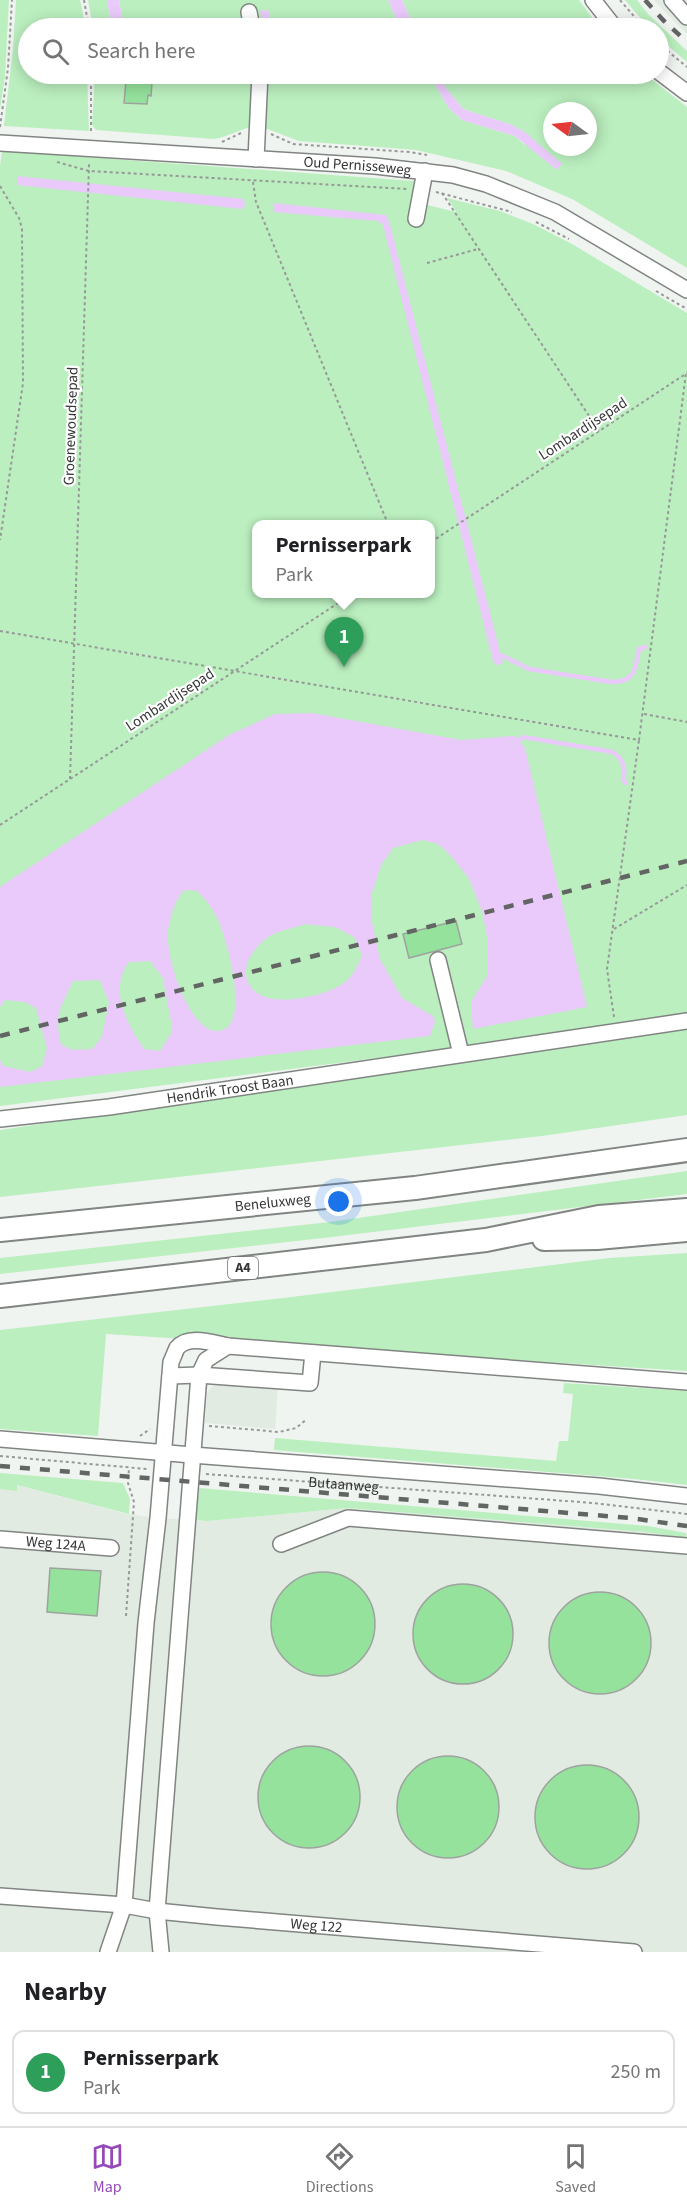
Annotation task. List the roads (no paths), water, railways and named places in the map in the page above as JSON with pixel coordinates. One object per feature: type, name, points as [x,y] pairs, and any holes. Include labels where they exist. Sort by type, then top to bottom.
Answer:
[{"type":"highway","name":"Beneluxweg","points":[[0,1230],[415,1188],[687,1150]]},
{"type":"highway","name":"A4","points":[[0,1296],[486,1240],[599,1217],[687,1210]]},
{"type":"highway","name":"A4","points":[[486,1240],[597,1238],[687,1230]]},
{"type":"street","points":[[593,0],[607,18]]},
{"type":"street","points":[[672,0],[687,17]]},
{"type":"street","points":[[249,12],[250,18]]},
{"type":"street","points":[[669,79],[687,93]]},
{"type":"street","points":[[256,159],[260,84]]},
{"type":"street","name":"Oud Pernisseweg","points":[[0,143],[256,159],[453,175],[486,184],[555,212],[687,290]]},
{"type":"street","points":[[416,219],[425,171]]},
{"type":"street","points":[[438,960],[461,1054]]},
{"type":"street","name":"Hendrik Troost Baan","points":[[0,1119],[120,1105],[687,1021]]},
{"type":"street","points":[[108,1952],[124,1905],[145,1635],[171,1362],[178,1347],[200,1340],[228,1346],[687,1382]]},
{"type":"street","points":[[161,1952],[157,1911],[199,1375],[206,1360],[228,1346]]},
{"type":"street","points":[[170,1376],[199,1375],[310,1383],[313,1353]]},
{"type":"street","name":"Butaanweg","points":[[0,1439],[588,1485],[687,1496]]},
{"type":"street","points":[[281,1544],[348,1518],[687,1546]]},
{"type":"street","name":"Weg 124A","points":[[0,1539],[111,1548]]},
{"type":"street","name":"Weg 122","points":[[0,1896],[124,1905],[157,1911],[549,1948],[634,1952]]},
{"type":"waterway","points":[[501,655],[529,669],[612,682],[626,680],[630,677],[635,668],[639,649],[645,647]]},
{"type":"waterway","points":[[519,740],[523,737],[613,752],[623,764],[623,780],[626,783]]},
{"type":"railway","points":[[645,0],[661,18]]},
{"type":"railway","points":[[669,26],[687,42]]},
{"type":"railway","points":[[0,1036],[687,861]]},
{"type":"railway","points":[[0,1466],[630,1518],[687,1526]]},
{"type":"place","name":"Pernisserpark","points":[[344,667]]}]
